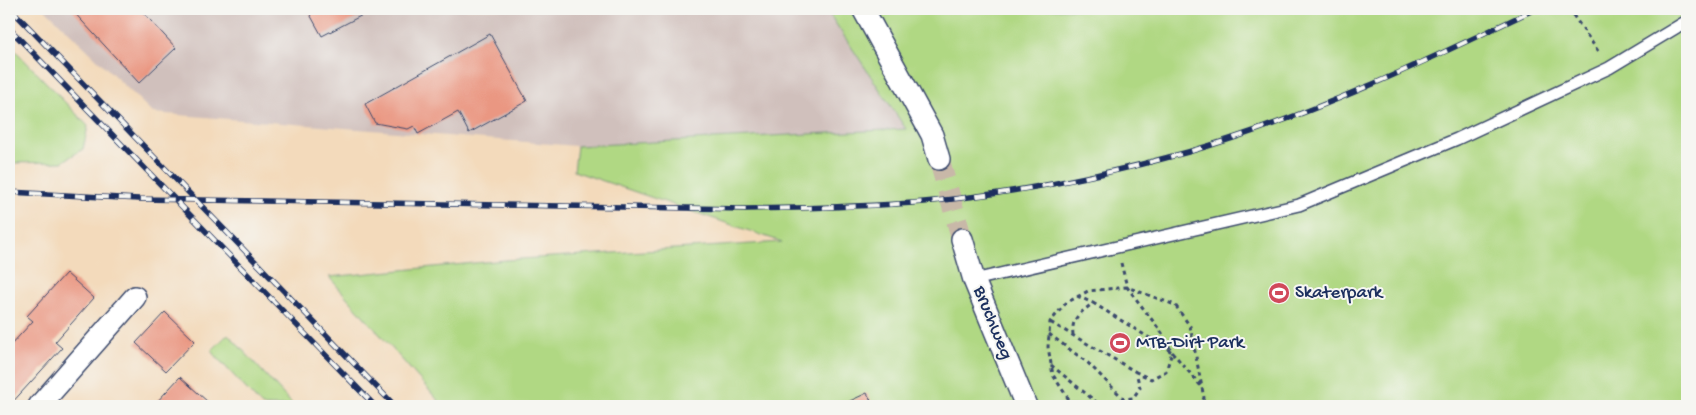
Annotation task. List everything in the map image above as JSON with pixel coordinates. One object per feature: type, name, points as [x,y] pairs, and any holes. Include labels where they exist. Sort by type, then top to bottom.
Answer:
[{"type":"street","points":[[862,9],[932,135],[938,158]]},
{"type":"street","name":"Bruchweg","points":[[962,239],[974,280],[1026,406]]},
{"type":"street","points":[[39,406],[135,297]]},
{"type":"lane","points":[[974,280],[1299,205],[1458,139],[1609,68],[1687,21]]},
{"type":"path","points":[[1573,15],[1609,68]]},
{"type":"path","points":[[1117,247],[1127,287],[1162,333],[1172,352],[1202,387]]},
{"type":"path","points":[[1073,406],[1053,375],[1048,347],[1050,322],[1066,303],[1088,291],[1127,287],[1175,306],[1190,326],[1204,398],[1199,406]]},
{"type":"path","points":[[1077,296],[1094,303],[1172,352]]},
{"type":"path","points":[[1072,335],[1075,318],[1094,303]]},
{"type":"path","points":[[1050,322],[1151,379],[1166,371],[1172,352]]},
{"type":"path","points":[[1049,334],[1088,364],[1124,398],[1133,398],[1140,388],[1136,372]]},
{"type":"path","points":[[1051,365],[1101,406]]},
{"type":"shaded area","points":[[45,9],[826,9],[907,129],[576,146],[153,113]]},
{"type":"green space","points":[[826,9],[1687,9],[1687,406],[443,406],[329,277],[506,260],[782,242],[574,171],[577,146],[906,129]]},
{"type":"green space","points":[[9,44],[88,126],[83,149],[62,162],[9,163]]},
{"type":"green space","points":[[228,334],[294,406],[262,406],[211,351]]},
{"type":"building","points":[[71,9],[140,9],[176,48],[139,83]]},
{"type":"building","points":[[307,9],[374,9],[322,36]]},
{"type":"building","points":[[490,34],[527,101],[469,133],[458,112],[418,134],[414,126],[408,129],[375,123],[365,104]]},
{"type":"building","points":[[66,273],[94,298],[55,342],[62,348],[9,406],[9,347],[33,321],[27,316]]},
{"type":"building","points":[[165,312],[195,341],[166,371],[136,343]]},
{"type":"building","points":[[180,377],[208,402],[204,406],[153,406]]},
{"type":"building","points":[[867,393],[874,406],[839,406]]},
{"type":"tunnel","points":[[939,159],[962,239]]},
{"type":"railway","points":[[11,9],[395,406]]},
{"type":"railway","points":[[9,192],[139,199],[746,209],[880,205],[957,199],[1024,189],[1090,176],[1156,161],[1233,138],[1364,88],[1535,9]]},
{"type":"railway","points":[[9,28],[375,406]]},
{"type":"place","name":"Skaterpark","points":[[1279,293]]},
{"type":"place","name":"MTB-Dirt Park","points":[[1120,343]]}]
